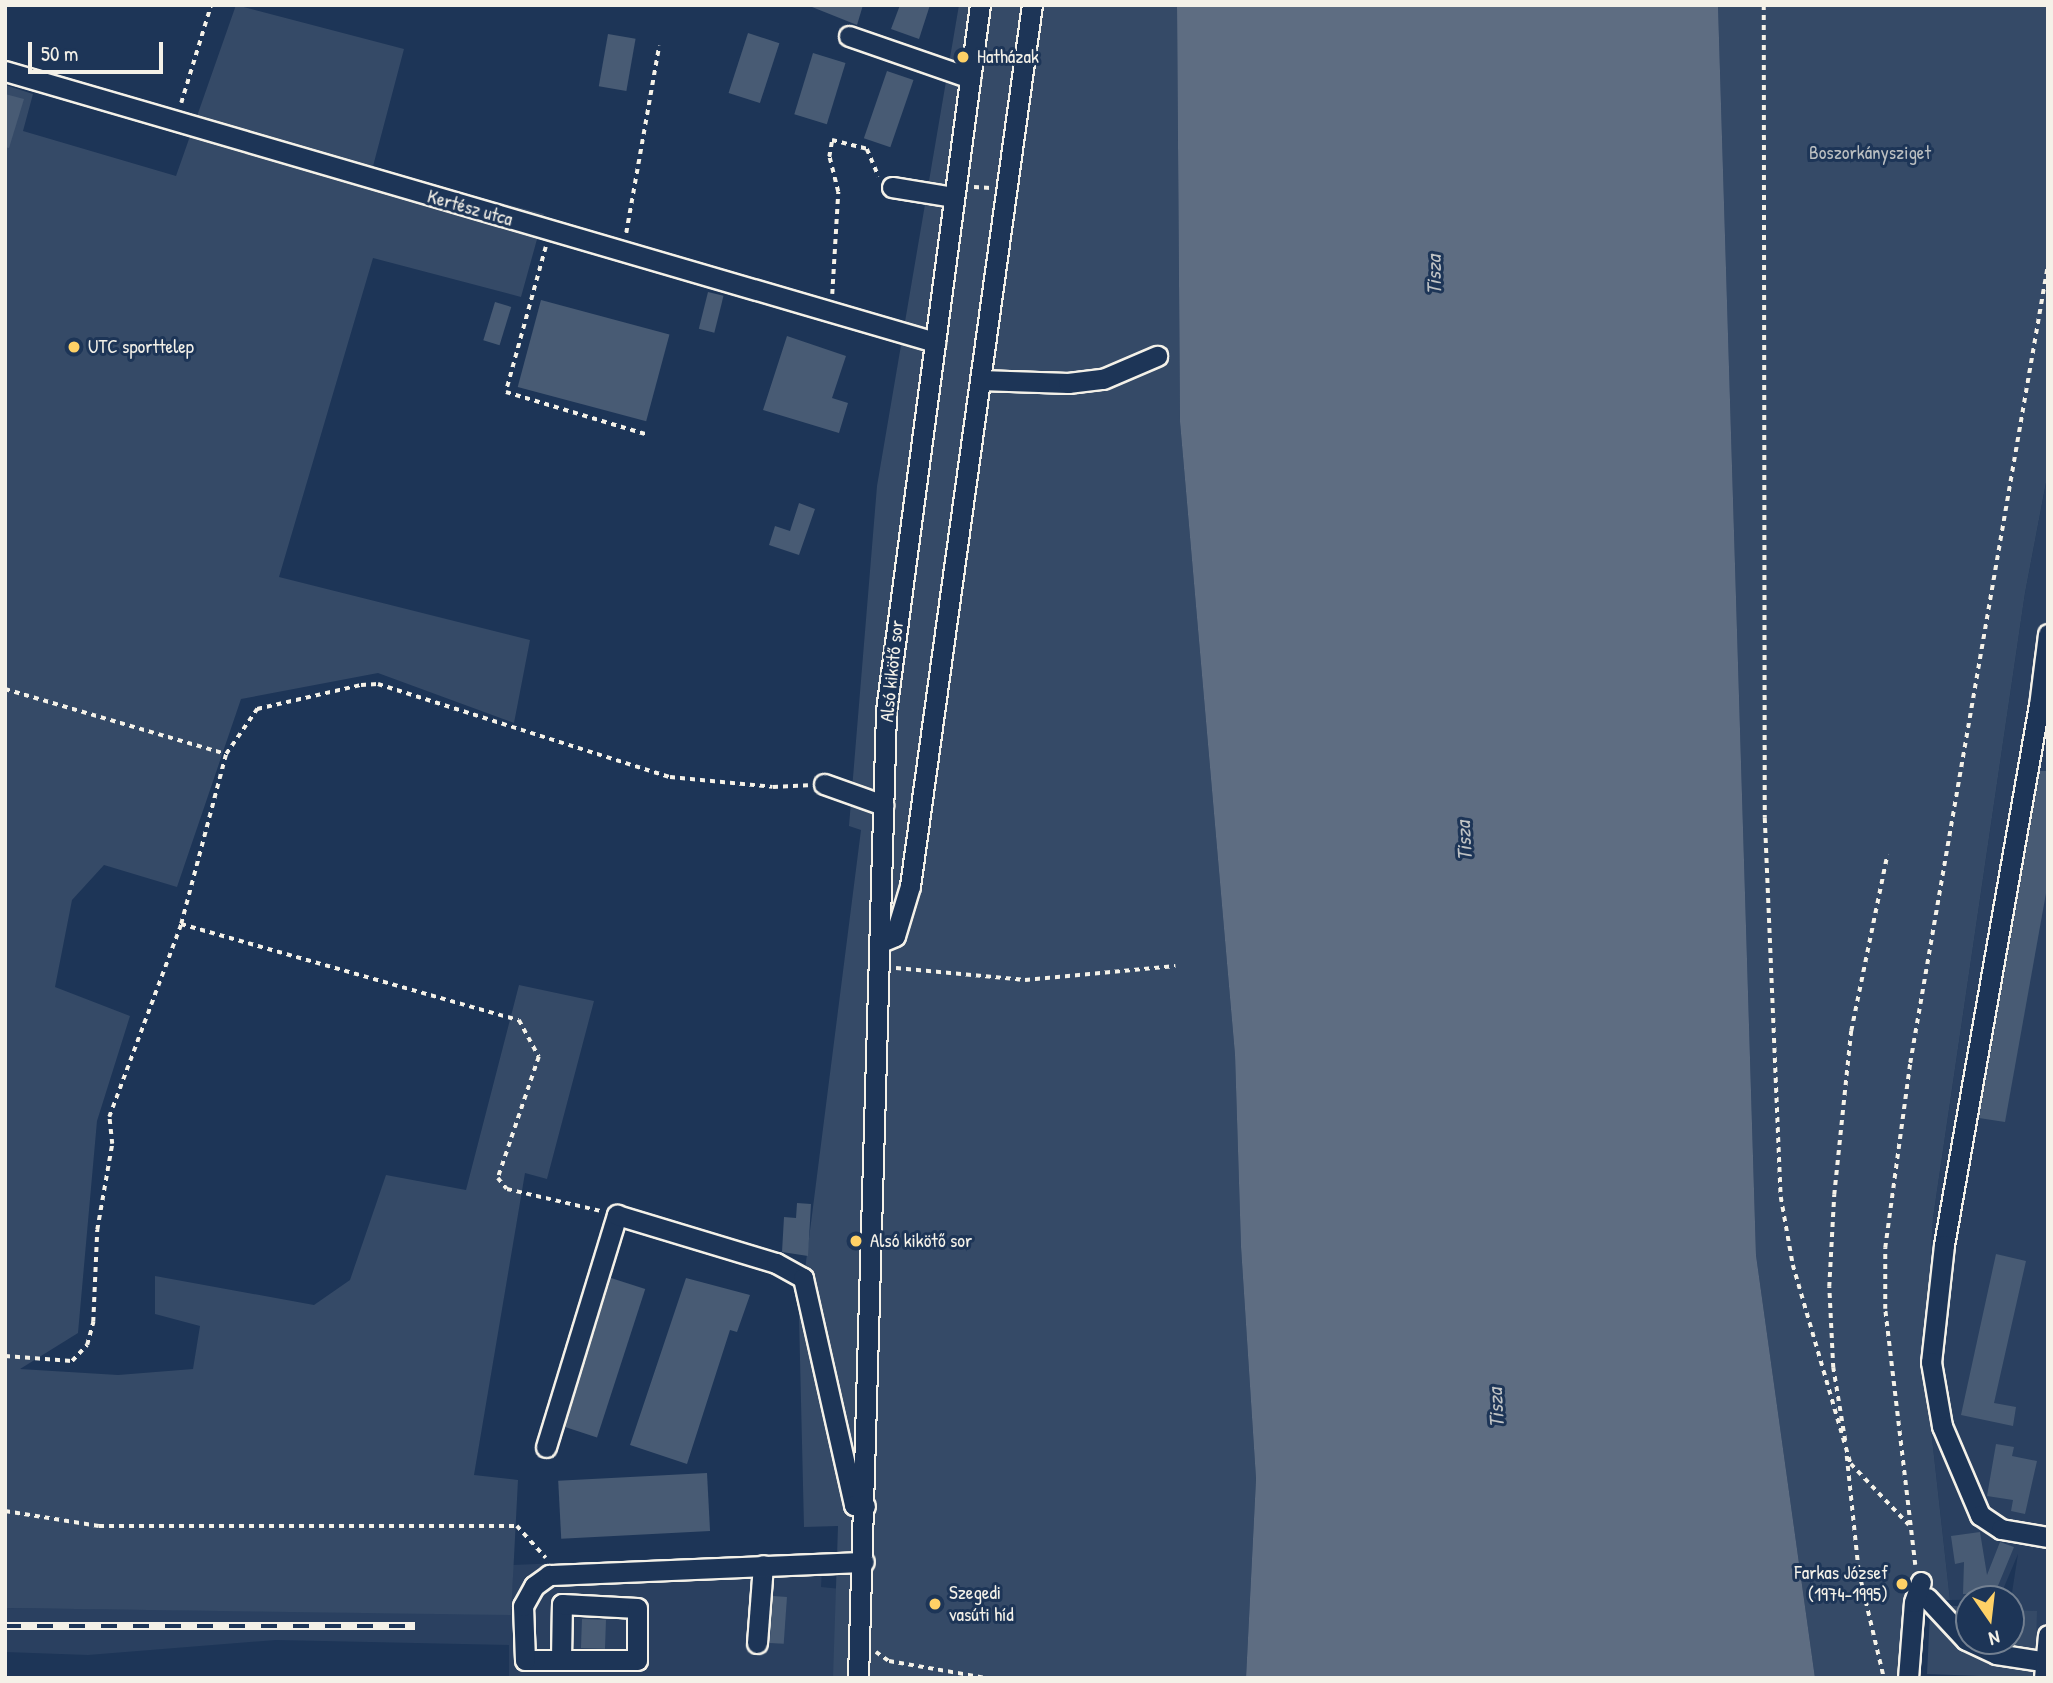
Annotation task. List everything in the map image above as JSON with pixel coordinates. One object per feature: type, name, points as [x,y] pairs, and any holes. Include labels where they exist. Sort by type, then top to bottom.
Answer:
[{"type":"street","name":"Alsó kikötő sor","points":[[858,1678],[864,1562],[886,710],[980,5]]},
{"type":"street","points":[[881,943],[895,936],[910,886],[1032,5]]},
{"type":"street","points":[[849,36],[970,78]]},
{"type":"street","name":"Kertész utca","points":[[5,71],[935,342]]},
{"type":"street","points":[[892,187],[955,192]]},
{"type":"street","points":[[981,380],[1068,383],[1103,379],[1157,356]]},
{"type":"street","points":[[2048,634],[2039,705],[1944,1245],[1931,1362],[1942,1426],[1980,1516],[2001,1529],[2048,1537]]},
{"type":"street","points":[[824,784],[883,805]]},
{"type":"street","points":[[546,1447],[617,1215],[776,1263],[803,1278],[854,1505],[865,1506]]},
{"type":"street","points":[[561,1659],[562,1604],[637,1608],[637,1660],[525,1660],[521,1618],[528,1593],[541,1580],[559,1572],[864,1562]]},
{"type":"street","points":[[757,1643],[763,1565]]},
{"type":"street","points":[[1908,1678],[1914,1602],[1924,1590],[1966,1640],[1996,1654],[2046,1667],[2048,1635]]},
{"type":"path","points":[[175,122],[211,5]]},
{"type":"path","points":[[1764,5],[1765,818],[1781,1198],[1793,1265],[1851,1464],[1909,1525]]},
{"type":"path","points":[[623,252],[659,46]]},
{"type":"path","points":[[835,313],[830,278],[838,192],[829,157],[832,140],[867,149],[879,178],[892,187]]},
{"type":"path","points":[[955,192],[1007,188]]},
{"type":"path","points":[[550,231],[506,392],[648,435]]},
{"type":"path","points":[[1924,1590],[1909,1525],[1885,1309],[1885,1248],[1910,1063],[2048,263]]},
{"type":"path","points":[[5,1356],[72,1361],[87,1345],[93,1322],[97,1230],[112,1144],[109,1117],[181,924],[226,754],[257,709],[378,684],[670,777],[773,787],[824,784]]},
{"type":"path","points":[[5,688],[226,754]]},
{"type":"path","points":[[1884,1678],[1859,1572],[1846,1448],[1833,1368],[1829,1287],[1851,1031],[1887,855]]},
{"type":"path","points":[[181,924],[519,1020],[538,1057],[498,1178],[507,1189],[617,1215]]},
{"type":"path","points":[[880,967],[1025,980],[1175,966]]},
{"type":"path","points":[[5,1511],[99,1526],[517,1526],[559,1572]]},
{"type":"path","points":[[860,1642],[889,1661],[986,1678]]},
{"type":"path","points":[[1028,1678],[1035,1678]]},
{"type":"shaded area","points":[[2048,472],[2048,1678],[2025,1655],[2025,1585],[2013,1585],[2018,1554],[2005,1585],[1955,1585],[1955,1600],[1950,1600],[1924,1366],[1933,1218],[2025,593]]},
{"type":"shaded area","points":[[823,1552],[821,1587],[841,1589],[835,1677],[509,1678],[509,1645],[276,1640],[88,1655],[5,1652],[5,1608],[511,1614],[513,1565]]},
{"type":"green space","points":[[236,5],[404,49],[372,170],[544,214],[521,297],[373,258],[279,577],[530,640],[514,723],[378,673],[241,699],[177,887],[104,865],[72,900],[55,987],[130,1016],[97,1121],[78,1333],[20,1369],[118,1375],[193,1369],[200,1326],[155,1314],[155,1276],[314,1305],[350,1280],[386,1175],[466,1190],[519,985],[594,1001],[547,1179],[525,1173],[474,1475],[518,1480],[511,1615],[5,1608],[5,85],[33,94],[23,131],[176,176]]},
{"type":"green space","points":[[959,5],[1177,5],[1180,422],[1235,1055],[1241,1247],[1256,1479],[1246,1678],[833,1678],[838,1526],[804,1527],[799,1317],[861,830],[849,826],[877,486]]},
{"type":"green space","name":"Boszorkánysziget","points":[[1718,5],[2048,5],[2048,472],[2025,593],[1933,1218],[1924,1366],[1950,1600],[1910,1599],[1903,1678],[1815,1678],[1756,1255]]},
{"type":"green space","points":[[1943,1605],[1955,1606],[1955,1655],[2025,1655],[2025,1611],[2037,1611],[2035,1678],[1927,1674],[1930,1613]]},
{"type":"water","name":"Tisza","points":[[1177,5],[1718,5],[1756,1255],[1815,1678],[1246,1678],[1256,1479],[1241,1247],[1235,1055],[1180,422]]},
{"type":"building","points":[[807,5],[863,5],[857,25]]},
{"type":"building","points":[[900,5],[930,5],[919,39],[891,29]]},
{"type":"building","points":[[748,33],[779,43],[760,103],[729,93]]},
{"type":"building","points":[[608,34],[636,39],[626,91],[599,86]]},
{"type":"building","points":[[813,53],[846,63],[827,124],[794,114]]},
{"type":"building","points":[[887,71],[913,80],[890,147],[864,138]]},
{"type":"building","points":[[5,94],[24,99],[9,148],[5,147]]},
{"type":"building","points":[[708,292],[724,296],[714,333],[699,329]]},
{"type":"building","points":[[541,300],[669,334],[646,421],[518,387]]},
{"type":"building","points":[[495,302],[511,307],[500,345],[483,340]]},
{"type":"building","points":[[787,336],[846,356],[832,398],[848,403],[839,433],[763,410]]},
{"type":"building","points":[[799,503],[815,509],[799,555],[769,545],[775,526],[790,531]]},
{"type":"building","points":[[2040,771],[2048,771],[2048,882],[2005,1122],[1979,1118]]},
{"type":"building","points":[[797,1203],[811,1204],[808,1256],[782,1252],[784,1217],[796,1218]]},
{"type":"building","points":[[1996,1254],[2026,1261],[1994,1403],[2016,1407],[2013,1426],[1961,1415]]},
{"type":"building","points":[[611,1278],[645,1289],[597,1437],[563,1426]]},
{"type":"building","points":[[686,1278],[750,1295],[737,1332],[730,1330],[687,1464],[630,1445]]},
{"type":"building","points":[[1996,1444],[2014,1447],[2012,1456],[2037,1461],[2025,1514],[2011,1511],[2013,1500],[1987,1496]]},
{"type":"building","points":[[707,1473],[710,1531],[561,1539],[558,1481]]},
{"type":"building","points":[[1980,1532],[1987,1575],[2000,1542],[2014,1547],[1998,1585],[1963,1585],[1964,1562],[1955,1564],[1951,1536]]},
{"type":"building","points":[[773,1596],[787,1597],[784,1644],[770,1643]]},
{"type":"building","points":[[582,1619],[606,1620],[605,1649],[581,1648]]},
{"type":"railway","points":[[5,1626],[415,1626]]},
{"type":"place","name":"Hatházak","points":[[963,57]]},
{"type":"place","name":"UTC sporttelep","points":[[74,347]]},
{"type":"place","name":"Alsó kikötő sor","points":[[856,1241]]},
{"type":"place","name":"Farkas József (1974-1995)","points":[[1902,1584]]},
{"type":"place","name":"Szegedi vasúti híd","points":[[935,1604]]}]
